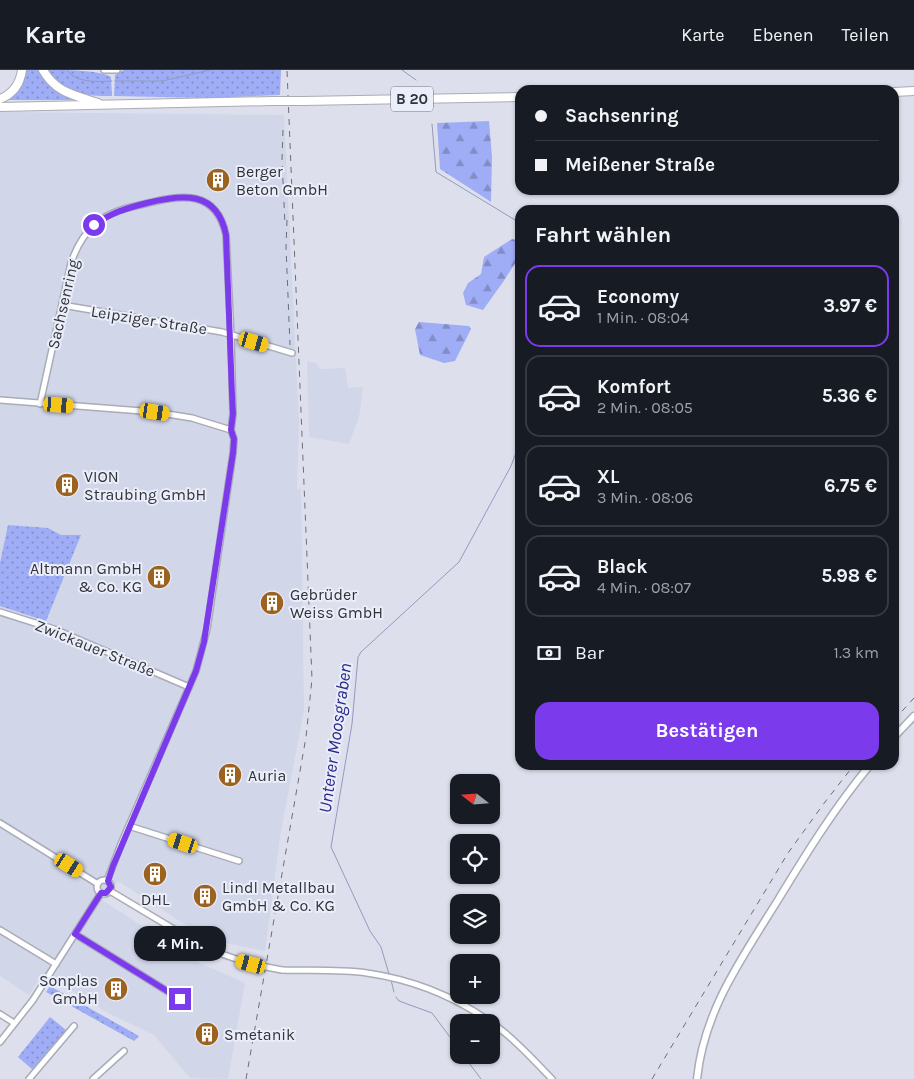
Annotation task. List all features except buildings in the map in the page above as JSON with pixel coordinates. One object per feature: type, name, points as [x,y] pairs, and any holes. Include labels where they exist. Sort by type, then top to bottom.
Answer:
[{"type":"highway","points":[[0,99],[9,95],[17,85],[22,70]]},
{"type":"highway","points":[[43,70],[53,82],[68,94],[105,105]]},
{"type":"highway","points":[[899,92],[914,91]]},
{"type":"highway","name":"B 20","points":[[0,107],[515,97]]},
{"type":"main road","points":[[899,732],[914,716]]},
{"type":"main road","points":[[696,1079],[702,1043],[720,996],[810,849],[844,798],[866,770]]},
{"type":"street","points":[[104,70],[117,70]]},
{"type":"street","name":"Sachsenring","points":[[40,404],[71,263],[76,248],[84,236],[105,217],[130,207],[167,198],[188,196],[196,198],[212,207],[219,215],[226,235],[231,335],[233,414],[231,430],[234,439],[210,609],[201,656],[129,826],[108,881]]},
{"type":"street","name":"Leipziger Straße","points":[[62,305],[213,330],[292,353]]},
{"type":"street","points":[[0,400],[155,412],[192,418],[231,430]]},
{"type":"street","name":"Zwickauer Straße","points":[[0,612],[54,629],[189,687]]},
{"type":"street","points":[[0,823],[98,884]]},
{"type":"street","points":[[129,826],[239,861]]},
{"type":"street","points":[[98,884],[102,880],[108,881],[111,887],[110,890]]},
{"type":"street","points":[[98,884],[98,889],[101,893]]},
{"type":"street","points":[[101,893],[106,893],[110,890]]},
{"type":"street","points":[[110,890],[207,949],[251,964],[282,970],[350,972],[386,976],[437,992],[477,1012],[501,1029],[552,1079]]},
{"type":"street","points":[[0,1042],[33,1000],[101,893]]},
{"type":"street","points":[[0,930],[56,964]]},
{"type":"street","points":[[75,934],[180,999]]},
{"type":"street","points":[[0,1014],[14,1023]]},
{"type":"street","points":[[29,1079],[74,1026]]},
{"type":"street","points":[[93,1079],[124,1051]]},
{"type":"shaded area","points":[[0,112],[284,115],[299,423],[297,489],[301,489],[304,710],[281,831],[265,951],[216,941],[198,933],[118,881],[102,900],[200,963],[245,983],[228,1079],[190,1078],[154,1035],[108,1013],[54,980],[41,976],[29,995],[0,976]]},
{"type":"shaded area","points":[[307,361],[316,363],[320,369],[345,368],[348,388],[363,387],[359,417],[349,444],[309,437]]},
{"type":"green space","points":[[26,70],[39,70],[46,81],[56,89],[78,100],[6,100],[20,87]]},
{"type":"green space","points":[[48,70],[82,71],[111,77],[112,96],[84,94],[68,89],[61,85]]},
{"type":"green space","points":[[124,70],[281,70],[280,95],[209,98],[114,96],[115,75]]},
{"type":"green space","points":[[489,121],[492,157],[491,202],[440,169],[437,123]]},
{"type":"green space","points":[[512,239],[515,240],[515,264],[483,310],[466,305],[463,293],[468,283],[481,274],[484,257]]},
{"type":"green space","points":[[419,322],[469,326],[471,329],[455,361],[444,363],[420,355],[415,329]]},
{"type":"green space","points":[[8,525],[48,528],[61,535],[81,535],[46,621],[0,606],[0,563]]},
{"type":"green space","points":[[50,986],[139,1036],[134,1041],[46,992]]},
{"type":"green space","points":[[50,1017],[66,1030],[33,1070],[18,1057]]},
{"type":"waterway","points":[[67,70],[75,77],[81,79],[112,81]]},
{"type":"waterway","points":[[115,81],[162,81],[210,70]]},
{"type":"waterway","points":[[402,70],[416,80]]},
{"type":"waterway","name":"Unterer Moosgraben","points":[[432,124],[436,172],[515,220]]},
{"type":"waterway","name":"Unterer Moosgraben","points":[[389,974],[381,947],[370,931],[331,847],[352,724],[358,657],[361,652],[459,562],[515,455]]},
{"type":"waterway","name":"Unterer Moosgraben","points":[[391,980],[394,992]]},
{"type":"waterway","name":"Unterer Moosgraben","points":[[396,997],[399,1001],[432,1013],[450,1037]]},
{"type":"waterway","name":"Unterer Moosgraben","points":[[470,1064],[481,1079]]},
{"type":"railway","points":[[246,1079],[306,737],[312,679],[287,70]]},
{"type":"railway","points":[[283,130],[282,160],[285,225]]},
{"type":"railway","points":[[287,220],[286,247],[290,345]]},
{"type":"railway","points":[[899,714],[914,698]]},
{"type":"railway","points":[[652,1079],[788,853],[850,770]]},
{"type":"place","name":"Berger Beton GmbH","points":[[218,180]]},
{"type":"place","name":"VION Straubing GmbH","points":[[67,485]]},
{"type":"place","name":"Altmann GmbH & Co. KG","points":[[159,577]]},
{"type":"place","name":"Gebrüder Weiss GmbH","points":[[272,603]]},
{"type":"place","name":"Auria","points":[[230,775]]},
{"type":"place","name":"DHL","points":[[155,874]]},
{"type":"place","name":"Lindl Metallbau GmbH & Co. KG","points":[[205,896]]},
{"type":"place","name":"Sonplas GmbH","points":[[116,989]]},
{"type":"place","name":"Smetanik","points":[[207,1034]]},
{"type":"route","points":[[94,225],[105,217],[130,207],[167,198],[188,196],[196,198],[212,207],[219,215],[226,235],[231,335],[233,414],[231,430],[234,439],[210,609],[201,656],[121,844],[108,881],[111,887],[110,890],[108,893],[101,893],[75,934],[180,999]]}]
